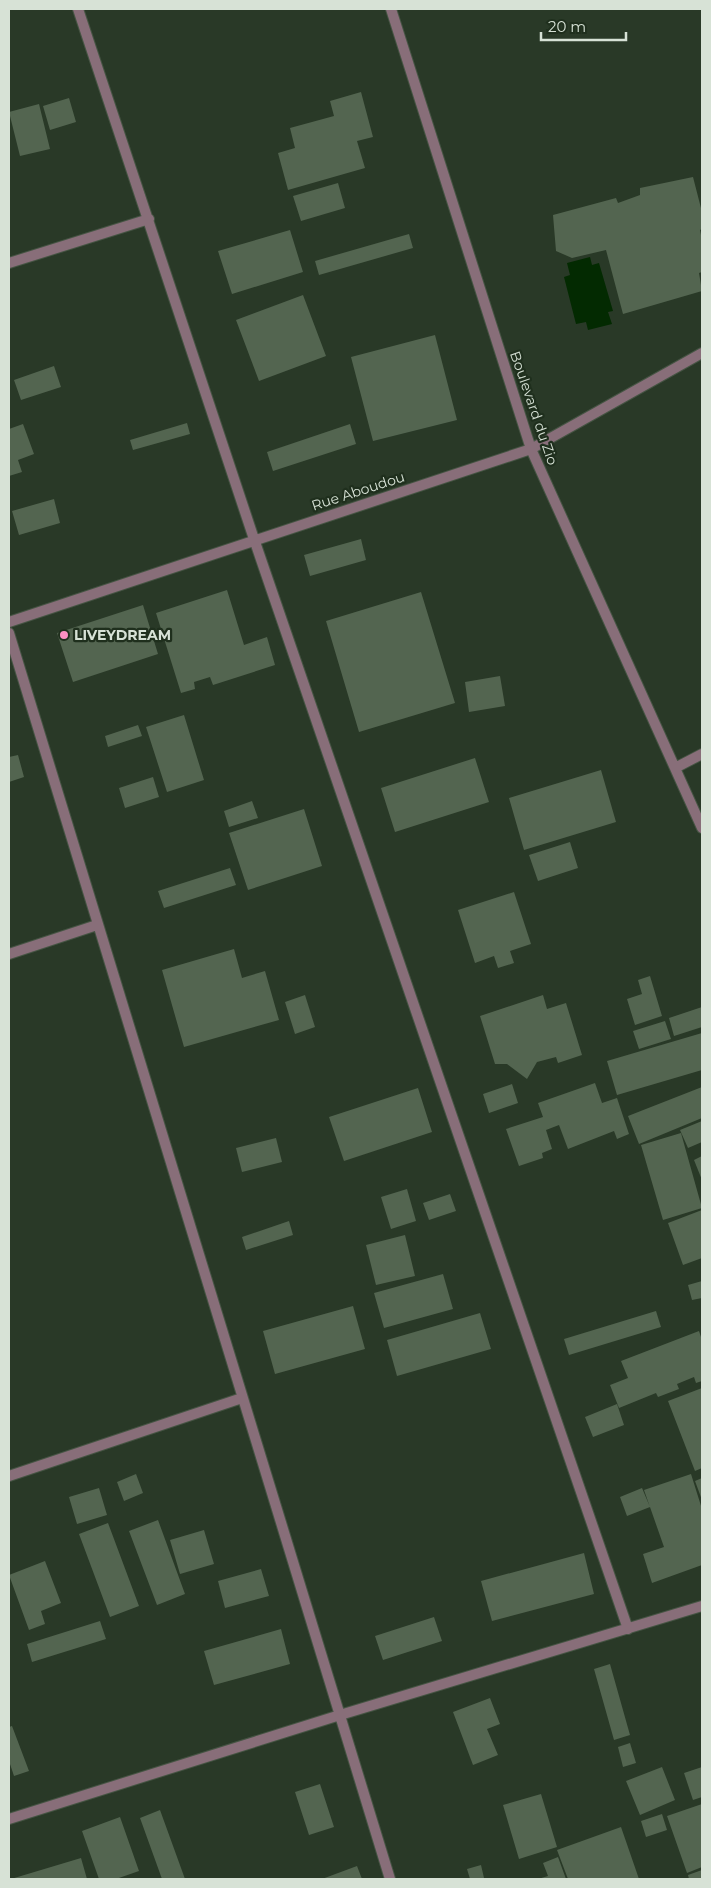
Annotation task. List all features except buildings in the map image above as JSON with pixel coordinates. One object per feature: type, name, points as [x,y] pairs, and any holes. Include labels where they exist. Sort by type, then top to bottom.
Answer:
[{"type":"street","points":[[78,9],[254,539],[628,1629]]},
{"type":"street","name":"Boulevard du Zio","points":[[391,9],[530,448],[702,828]]},
{"type":"street","points":[[9,263],[149,219]]},
{"type":"street","name":"Rue Aboudou","points":[[9,622],[530,448],[702,353]]},
{"type":"street","points":[[9,634],[390,1879]]},
{"type":"street","points":[[675,768],[702,754]]},
{"type":"street","points":[[9,954],[97,925]]},
{"type":"street","points":[[9,1476],[242,1398]]},
{"type":"street","points":[[9,1819],[340,1715],[702,1606]]},
{"type":"shaded area","points":[[590,257],[592,265],[599,263],[613,311],[608,312],[612,324],[588,330],[586,322],[576,324],[564,277],[570,275],[567,263]]},
{"type":"place","name":"LIVEYDREAM","points":[[64,635]]}]
